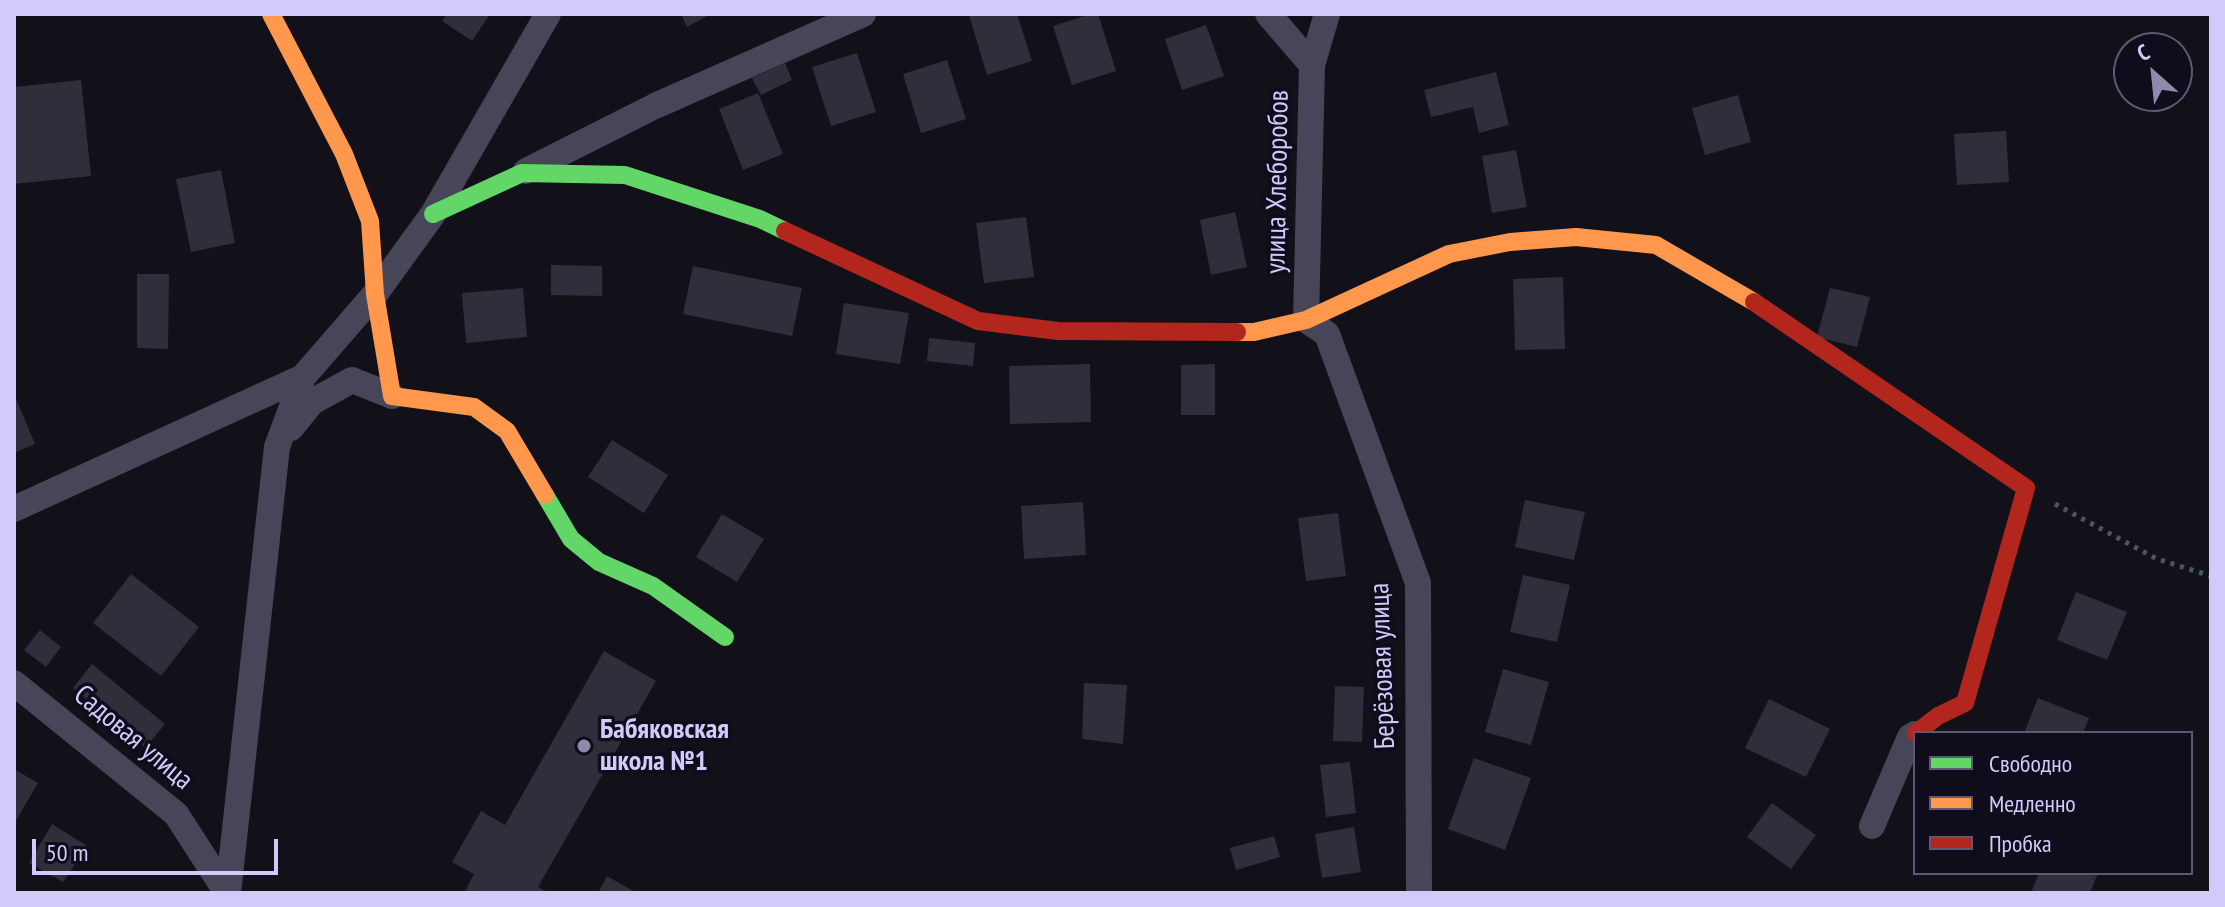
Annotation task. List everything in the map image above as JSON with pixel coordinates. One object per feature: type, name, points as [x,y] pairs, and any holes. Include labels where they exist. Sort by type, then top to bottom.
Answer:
[{"type":"street","points":[[271,14],[344,154],[370,221],[375,294],[392,396]]},
{"type":"street","points":[[228,893],[277,447],[303,377],[375,294],[433,214],[548,14]]},
{"type":"street","points":[[433,214],[655,106],[863,14]]},
{"type":"street","name":"улица Хлеборобов","points":[[1268,14],[1312,65],[1306,320]]},
{"type":"street","points":[[1312,65],[1327,14]]},
{"type":"street","points":[[522,173],[625,175],[760,219],[978,321],[1058,331],[1254,332],[1306,320],[1380,283],[1449,254],[1510,242],[1576,237],[1656,245],[1731,286],[2026,488],[1965,703],[1938,716],[1918,731]]},
{"type":"street","name":"Берёзовая улица","points":[[1306,320],[1327,334],[1418,583],[1419,893]]},
{"type":"street","points":[[14,509],[303,377]]},
{"type":"street","points":[[277,447],[312,402],[352,380],[392,396],[474,407],[507,431],[571,539],[599,562],[653,586],[725,637]]},
{"type":"street","name":"Садовая улица","points":[[14,683],[176,814],[228,893]]},
{"type":"street","points":[[1872,826],[1913,737]]},
{"type":"path","points":[[2026,488],[2157,559],[2211,576]]},
{"type":"building","points":[[447,14],[490,14],[472,41],[442,21]]},
{"type":"building","points":[[681,14],[711,14],[687,27]]},
{"type":"building","points":[[1017,14],[1032,61],[987,75],[969,15]]},
{"type":"building","points":[[1098,14],[1116,71],[1072,85],[1053,26]]},
{"type":"building","points":[[1206,25],[1224,76],[1182,90],[1165,39]]},
{"type":"building","points":[[857,53],[876,112],[831,126],[812,67]]},
{"type":"building","points":[[947,60],[966,119],[921,133],[903,74]]},
{"type":"building","points":[[785,63],[792,80],[761,95],[752,78]]},
{"type":"building","points":[[1496,72],[1509,125],[1479,133],[1473,107],[1431,117],[1424,90]]},
{"type":"building","points":[[81,80],[91,176],[14,184],[14,87]]},
{"type":"building","points":[[758,93],[783,154],[743,170],[719,109]]},
{"type":"building","points":[[1738,95],[1751,142],[1705,155],[1692,108]]},
{"type":"building","points":[[2006,131],[2009,182],[1957,185],[1954,134]]},
{"type":"building","points":[[1516,150],[1527,207],[1492,213],[1482,156]]},
{"type":"building","points":[[221,170],[235,243],[191,252],[176,179]]},
{"type":"building","points":[[1235,212],[1247,267],[1211,275],[1200,220]]},
{"type":"building","points":[[1026,217],[1034,277],[984,283],[976,223]]},
{"type":"building","points":[[551,265],[602,266],[602,296],[551,295]]},
{"type":"building","points":[[693,266],[802,288],[792,336],[683,314]]},
{"type":"building","points":[[137,274],[169,274],[168,349],[137,348]]},
{"type":"building","points":[[1563,277],[1565,349],[1515,350],[1513,279]]},
{"type":"building","points":[[523,288],[527,337],[466,343],[462,293]]},
{"type":"building","points":[[1830,288],[1870,297],[1857,347],[1817,337]]},
{"type":"building","points":[[844,303],[909,313],[900,364],[836,354]]},
{"type":"building","points":[[929,338],[975,343],[973,366],[927,361]]},
{"type":"building","points":[[1090,364],[1091,422],[1010,424],[1009,366]]},
{"type":"building","points":[[1215,364],[1215,415],[1181,415],[1181,365]]},
{"type":"building","points":[[14,394],[35,444],[14,453]]},
{"type":"building","points":[[612,440],[668,475],[644,513],[588,477]]},
{"type":"building","points":[[1525,500],[1585,512],[1574,560],[1515,547]]},
{"type":"building","points":[[1083,502],[1086,555],[1024,559],[1021,506]]},
{"type":"building","points":[[1338,513],[1346,576],[1306,581],[1298,518]]},
{"type":"building","points":[[722,514],[764,539],[737,582],[696,557]]},
{"type":"building","points":[[131,574],[199,627],[161,676],[93,623]]},
{"type":"building","points":[[1523,575],[1570,585],[1557,642],[1510,632]]},
{"type":"building","points":[[2076,592],[2127,612],[2107,660],[2057,640]]},
{"type":"building","points":[[40,630],[61,647],[46,667],[24,650]]},
{"type":"building","name":"Бабяковская школа №1","points":[[604,651],[656,681],[538,887],[549,893],[464,893],[474,874],[452,862],[481,811],[505,825]]},
{"type":"building","points":[[92,664],[165,724],[145,748],[73,688]]},
{"type":"building","points":[[1503,669],[1549,682],[1531,745],[1485,732]]},
{"type":"building","points":[[1084,683],[1127,685],[1123,744],[1082,739]]},
{"type":"building","points":[[1335,686],[1364,687],[1362,742],[1333,741]]},
{"type":"building","points":[[2038,698],[2089,718],[2084,731],[2025,731]]},
{"type":"building","points":[[1769,699],[1830,729],[1806,777],[1745,748]]},
{"type":"building","points":[[1474,758],[1531,778],[1505,850],[1448,829]]},
{"type":"building","points":[[1350,762],[1356,813],[1326,817],[1320,765]]},
{"type":"building","points":[[14,769],[38,783],[14,824]]},
{"type":"building","points":[[1772,803],[1816,835],[1791,869],[1747,837]]},
{"type":"building","points":[[52,824],[87,846],[63,882],[29,863]]},
{"type":"building","points":[[1354,827],[1361,872],[1322,878],[1315,834]]},
{"type":"building","points":[[1274,836],[1280,857],[1236,870],[1230,848]]},
{"type":"building","points":[[2038,875],[2097,875],[2090,893],[2031,893]]},
{"type":"building","points":[[607,876],[637,893],[598,893]]},
{"type":"traffic: fast","points":[[433,214],[522,173],[625,175],[760,219],[785,231]]},
{"type":"traffic: fast","points":[[545,495],[571,539],[599,562],[653,586],[725,637]]},
{"type":"traffic: slow","points":[[271,14],[344,154],[370,221],[375,294],[392,396],[474,407],[507,431],[545,495]]},
{"type":"traffic: slow","points":[[1237,332],[1254,332],[1306,320],[1449,254],[1510,242],[1576,237],[1656,245],[1754,302]]},
{"type":"traffic: jam","points":[[785,231],[978,321],[1058,331],[1237,332]]},
{"type":"traffic: jam","points":[[1754,302],[2026,488],[1965,703],[1938,716],[1919,731]]},
{"type":"place","name":"Бабяковская школа №1","points":[[584,746]]}]
